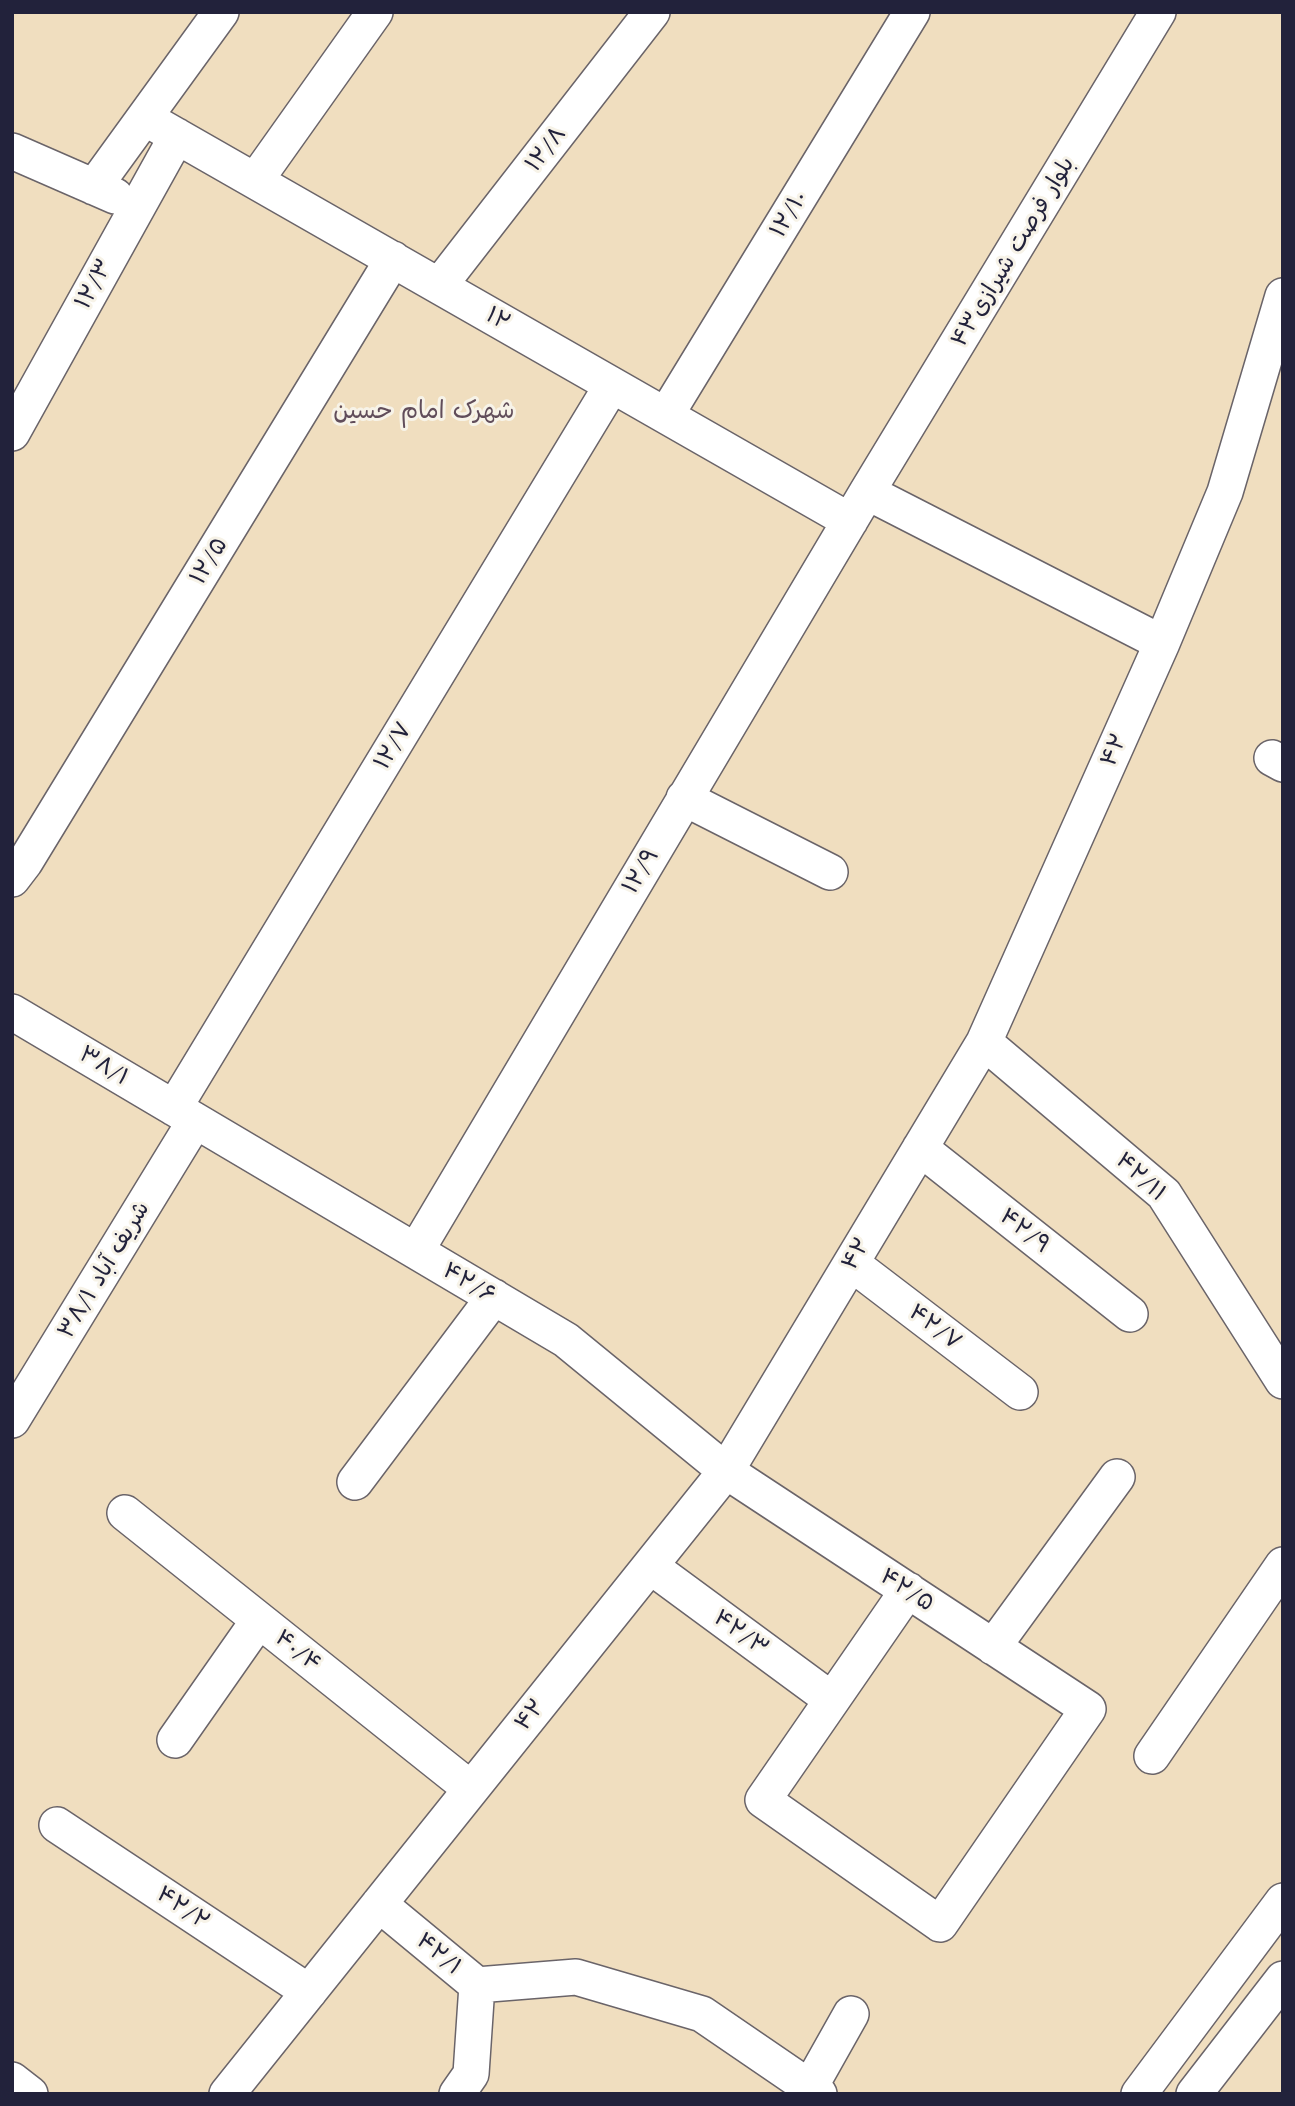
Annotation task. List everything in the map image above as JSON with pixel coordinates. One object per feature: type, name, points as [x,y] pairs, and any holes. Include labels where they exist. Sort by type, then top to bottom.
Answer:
[{"type":"street","points":[[94,187],[221,12]]},
{"type":"street","points":[[255,181],[375,12]]},
{"type":"street","name":"۱۲/۸","points":[[439,285],[652,12]]},
{"type":"street","name":"۱۲/۱۰","points":[[666,415],[912,12]]},
{"type":"street","name":"بلوار فرصت شیرازی۴۳","points":[[859,506],[1158,12]]},
{"type":"street","name":"۱۲","points":[[145,118],[666,415],[859,506],[1163,643]]},
{"type":"street","name":"۱۲/۳","points":[[12,432],[177,136]]},
{"type":"street","points":[[12,151],[138,205]]},
{"type":"street","name":"۱۲/۵","points":[[17,865],[393,259]]},
{"type":"street","name":"۴۲","points":[[227,2094],[726,1471],[984,1042],[1163,643],[1225,492],[1283,296]]},
{"type":"street","name":"۱۲/۷","points":[[184,1114],[612,384]]},
{"type":"street","name":"۱۲/۹","points":[[416,1251],[859,506]]},
{"type":"street","points":[[684,798],[830,872]]},
{"type":"street","name":"۳۸/۱","points":[[12,1012],[184,1114]]},
{"type":"street","name":"۴۲/۱۱","points":[[984,1042],[1164,1194],[1283,1381]]},
{"type":"street","name":"۴۲/۶","points":[[184,1114],[566,1340],[726,1471]]},
{"type":"street","name":"۳۸/۱ شریف آباد","points":[[12,1420],[184,1114]]},
{"type":"street","name":"۴۲/۹","points":[[920,1148],[1130,1314]]},
{"type":"street","name":"۴۲/۷","points":[[851,1263],[1020,1392]]},
{"type":"street","points":[[355,1482],[494,1297]]},
{"type":"street","name":"۴۲/۵","points":[[726,1471],[1088,1709],[940,1924],[763,1800],[832,1700]]},
{"type":"street","points":[[993,1647],[1117,1477]]},
{"type":"street","name":"۴۰/۴","points":[[125,1513],[471,1789]]},
{"type":"street","name":"۴۲/۳","points":[[650,1566],[832,1700]]},
{"type":"street","points":[[1152,1756],[1283,1566]]},
{"type":"street","points":[[832,1700],[908,1590]]},
{"type":"street","points":[[175,1740],[259,1620]]},
{"type":"street","name":"۴۲/۲","points":[[57,1825],[309,1992]]},
{"type":"street","points":[[1139,2094],[1283,1901]]},
{"type":"street","name":"۴۲/۱","points":[[379,1904],[477,1985],[471,2074],[457,2094]]},
{"type":"street","points":[[477,1985],[576,1977],[702,2014],[812,2092],[851,2014]]},
{"type":"street","points":[[1194,2094],[1283,1979]]},
{"type":"street","points":[[12,2080],[30,2094]]},
{"type":"district","name":"شهرک امام حسین","points":[[424,411]]}]
